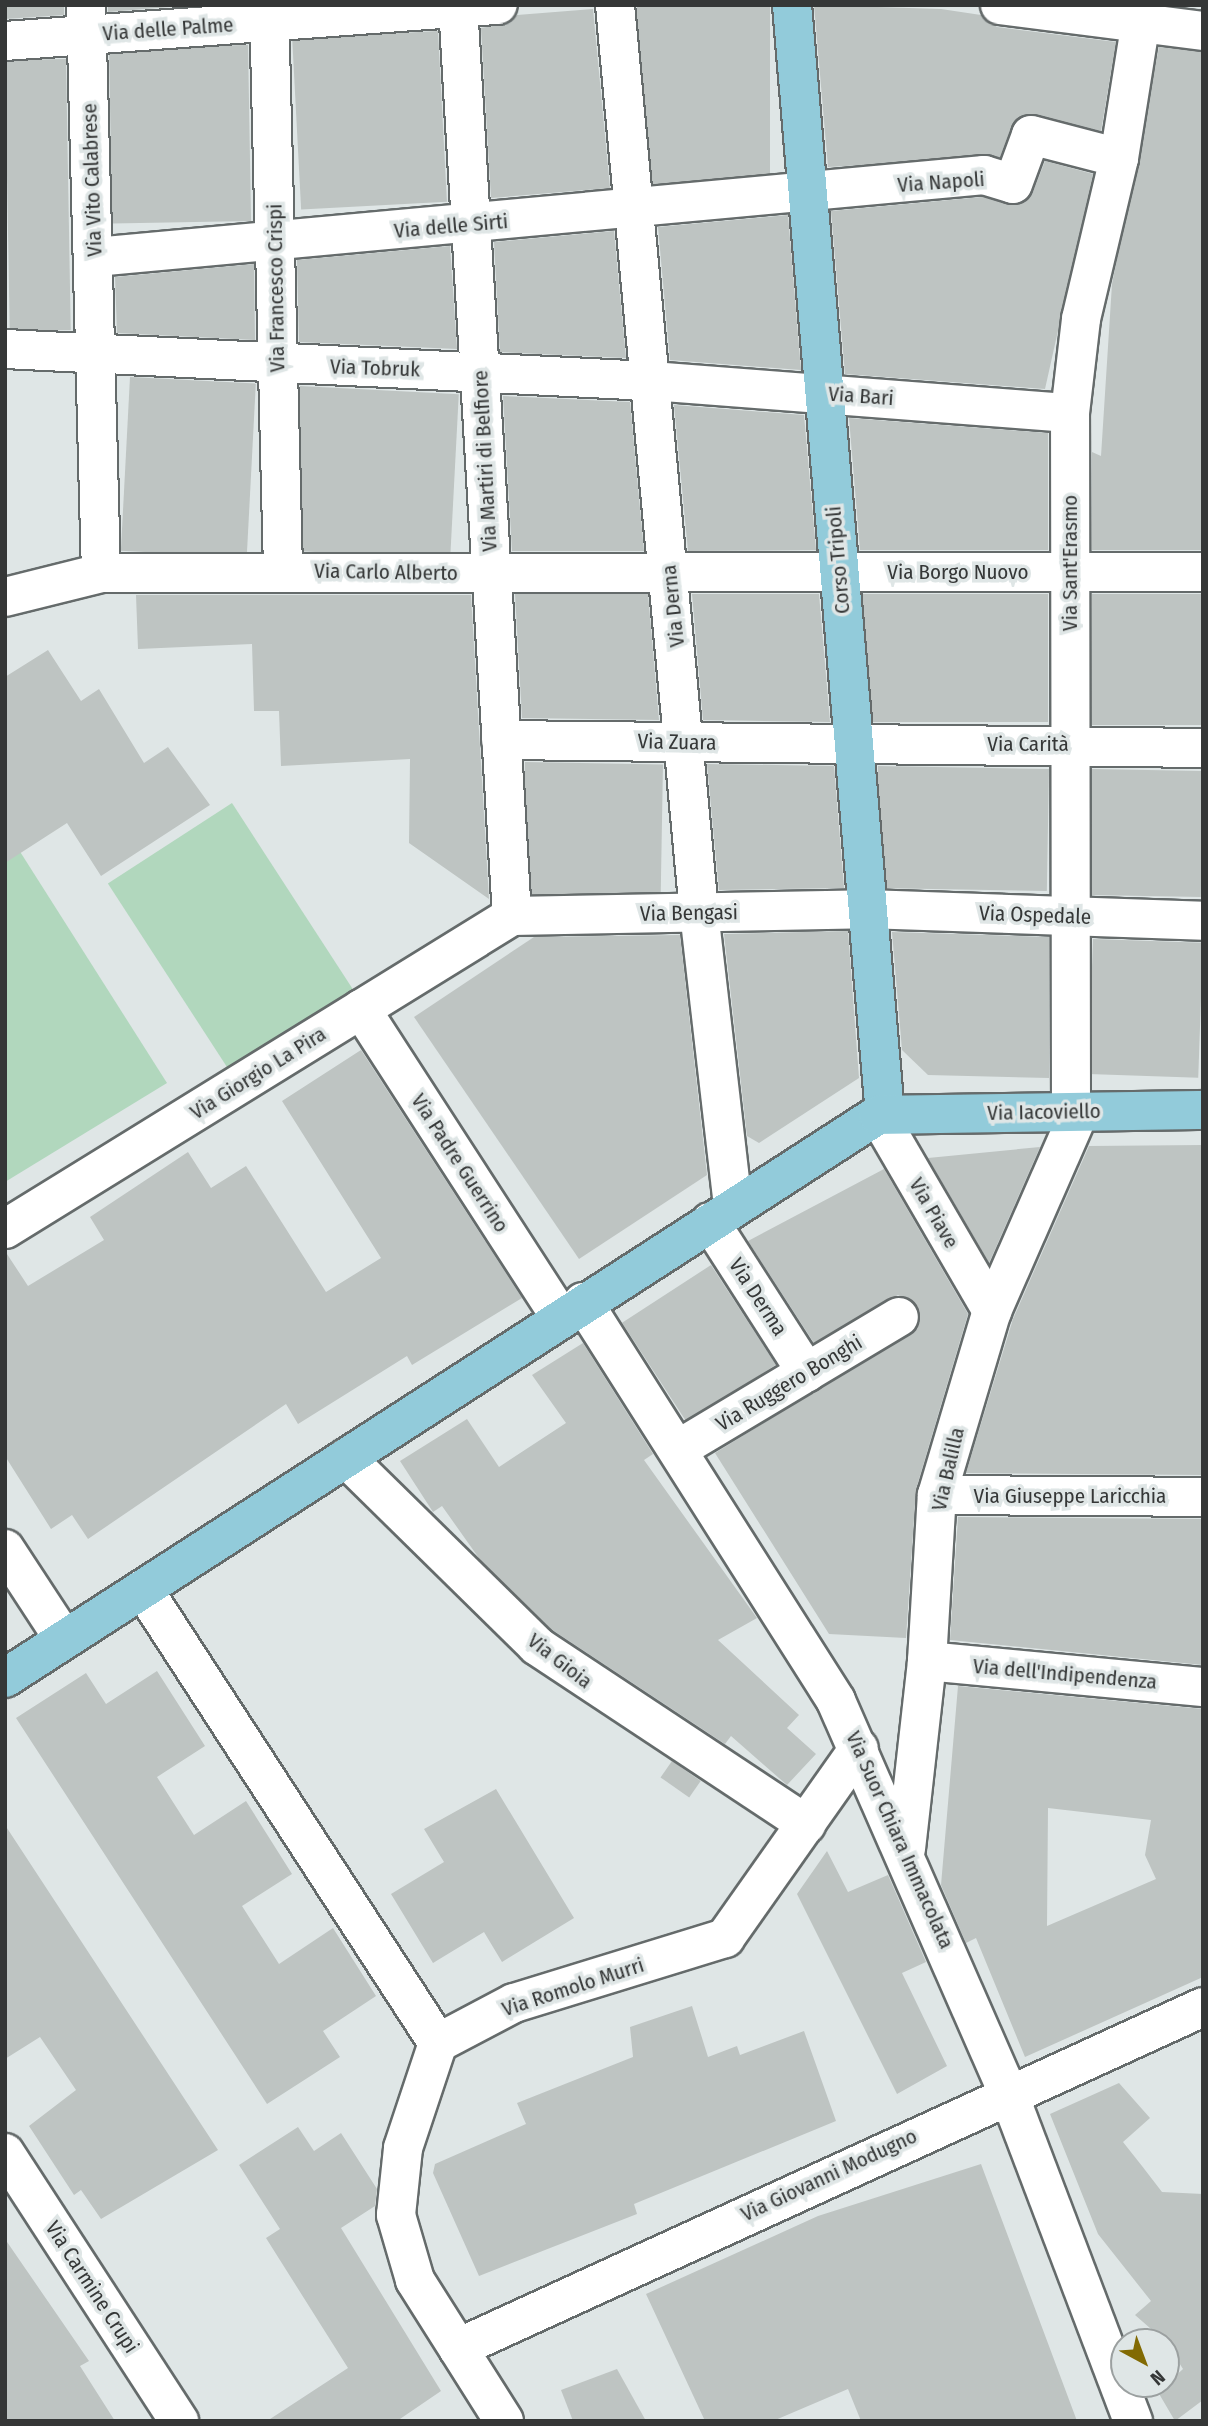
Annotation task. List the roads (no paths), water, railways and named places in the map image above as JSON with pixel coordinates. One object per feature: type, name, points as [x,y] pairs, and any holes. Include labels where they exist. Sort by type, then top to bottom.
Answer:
[{"type":"main road","name":"Corso Tripoli","points":[[792,5],[882,1114]]},
{"type":"main road","name":"Via Iacoviello","points":[[882,1114],[1203,1110]]},
{"type":"main road","points":[[5,1678],[571,1310],[882,1114]]},
{"type":"street","name":"Via delle Palme","points":[[5,41],[86,20],[498,5]]},
{"type":"street","name":"Via Derna","points":[[615,5],[687,743],[721,1214]]},
{"type":"street","points":[[1000,5],[1203,31]]},
{"type":"street","name":"Via Martiri di Belfiore","points":[[458,7],[512,916]]},
{"type":"street","name":"Via Francesco Crispi","points":[[270,14],[283,571]]},
{"type":"street","name":"Via Vito Calabrese","points":[[86,20],[100,354],[102,573]]},
{"type":"street","name":"Via Sant'Erasmo","points":[[1075,1111],[1069,916],[1070,413],[1081,319],[1119,158],[1141,21]]},
{"type":"street","name":"Via Napoli","points":[[808,195],[984,174],[1013,184],[1031,135],[1119,158]]},
{"type":"street","name":"Via delle Sirti","points":[[95,257],[808,195]]},
{"type":"street","name":"Via Tobruk","points":[[5,349],[651,382]]},
{"type":"street","name":"Via Bari","points":[[651,382],[1070,413]]},
{"type":"street","name":"Via Carlo Alberto","points":[[5,597],[102,573],[839,572]]},
{"type":"street","name":"Via Borgo Nuovo","points":[[839,572],[1203,572]]},
{"type":"street","name":"Via Zuara","points":[[501,740],[853,743]]},
{"type":"street","name":"Via Carità","points":[[853,743],[1203,748]]},
{"type":"street","name":"Via Bengasi","points":[[512,916],[866,909]]},
{"type":"street","name":"Via Ospedale","points":[[866,909],[1203,921]]},
{"type":"street","name":"Via Giorgio La Pira","points":[[5,1229],[512,916]]},
{"type":"street","name":"Via Padre Guerrino","points":[[361,1009],[571,1310]]},
{"type":"street","name":"Via Balilla","points":[[906,1849],[927,1661],[937,1495],[992,1311],[1075,1111]]},
{"type":"street","name":"Via Piave","points":[[882,1114],[992,1311]]},
{"type":"street","name":"Via Derma","points":[[721,1214],[807,1373]]},
{"type":"street","name":"Via Suor Chiara Immacolata","points":[[571,1310],[680,1448],[859,1748],[906,1849],[1008,2092],[1133,2421]]},
{"type":"street","name":"Via Ruggero Bonghi","points":[[680,1448],[899,1317]]},
{"type":"street","name":"Via Gioia","points":[[346,1458],[537,1646],[806,1824]]},
{"type":"street","name":"Via Giuseppe Laricchia","points":[[937,1495],[1203,1497]]},
{"type":"street","points":[[5,1549],[64,1639]]},
{"type":"street","points":[[143,1589],[438,2043],[403,2148],[396,2215],[415,2280],[504,2421]]},
{"type":"street","name":"Via dell'Indipendenza","points":[[927,1661],[1203,1687]]},
{"type":"street","name":"Via Romolo Murri","points":[[438,2043],[514,2003],[725,1938],[859,1748]]},
{"type":"street","name":"Via Giovanni Modugno","points":[[458,2348],[1008,2092],[1203,2007]]},
{"type":"street","name":"Via Carmine Crupi","points":[[5,2153],[179,2421]]}]
